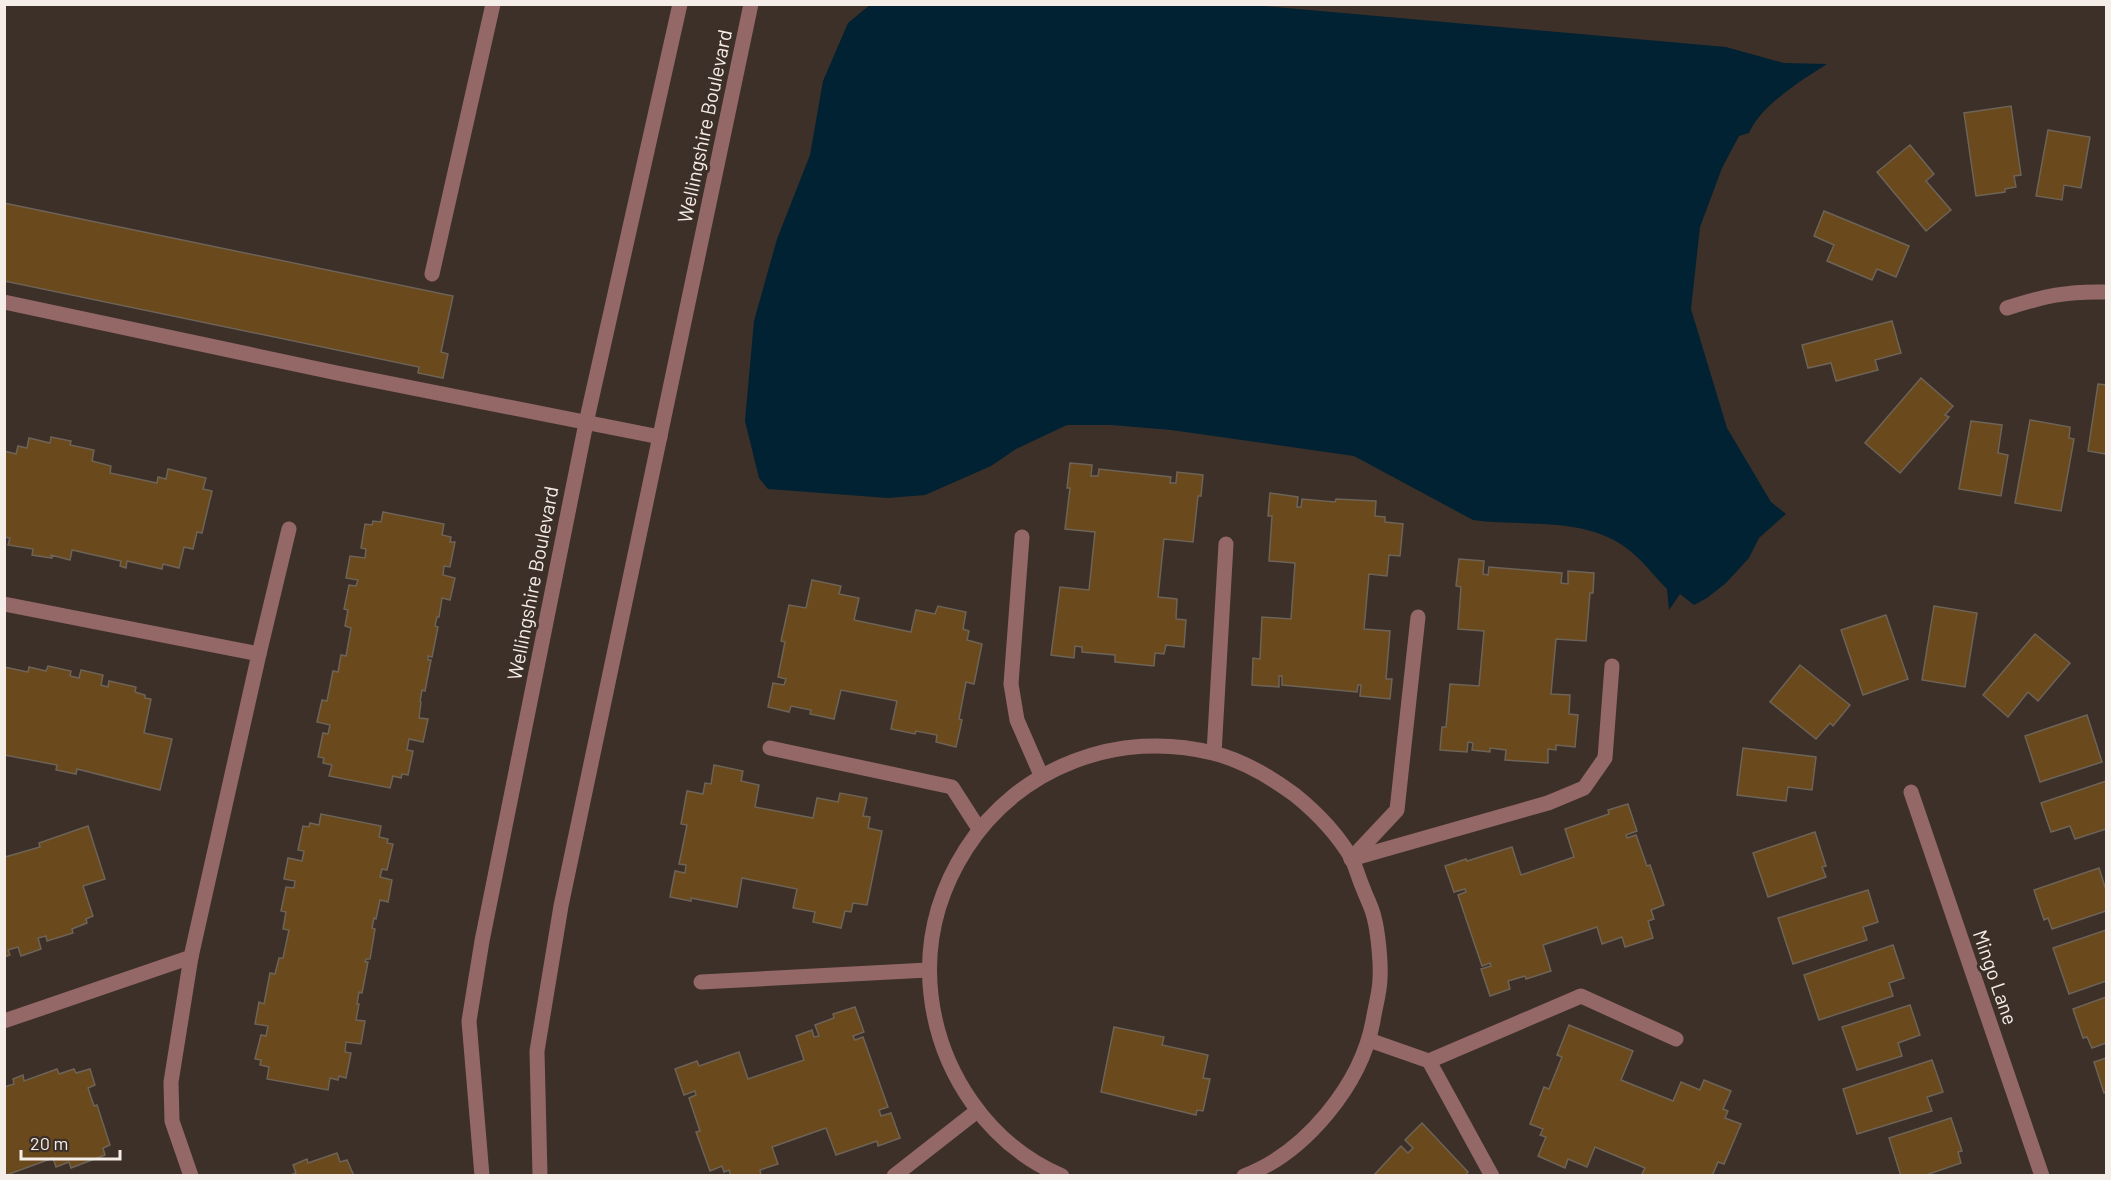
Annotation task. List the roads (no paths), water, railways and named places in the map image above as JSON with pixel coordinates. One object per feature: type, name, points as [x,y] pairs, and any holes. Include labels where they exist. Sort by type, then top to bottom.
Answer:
[{"type":"street","points":[[432,274],[493,4]]},
{"type":"street","name":"Wellingshire Boulevard","points":[[482,1176],[469,1021],[482,941],[586,423],[680,4]]},
{"type":"street","name":"Wellingshire Boulevard","points":[[540,1176],[537,1051],[561,906],[751,4]]},
{"type":"street","points":[[2007,308],[2047,295],[2077,291],[2106,292]]},
{"type":"street","points":[[4,302],[660,437]]},
{"type":"street","points":[[191,1176],[172,1121],[171,1082],[191,957],[289,529]]},
{"type":"street","points":[[1022,537],[1011,684],[1017,720],[1041,775]]},
{"type":"street","points":[[1214,753],[1226,544]]},
{"type":"street","points":[[4,604],[259,654]]},
{"type":"street","points":[[1352,859],[1397,810],[1418,617]]},
{"type":"street","points":[[1352,859],[1548,803],[1584,788],[1605,758],[1612,666]]},
{"type":"street","points":[[1062,1176],[1009,1143],[977,1111],[950,1068],[934,1020],[928,970],[934,919],[951,872],[979,829],[1008,799],[1041,775],[1096,752],[1156,745],[1214,753],[1269,776],[1316,812],[1352,859],[1374,917],[1380,978],[1370,1040],[1344,1092],[1307,1137],[1254,1174]]},
{"type":"street","points":[[770,748],[951,787],[979,829]]},
{"type":"street","name":"Mingo Lane","points":[[1911,792],[2043,1176]]},
{"type":"street","points":[[4,1021],[191,957]]},
{"type":"street","points":[[701,982],[928,970]]},
{"type":"street","points":[[1429,1061],[1581,996],[1676,1039]]},
{"type":"street","points":[[1370,1040],[1429,1061],[1492,1176]]},
{"type":"street","points":[[894,1176],[977,1111]]},
{"type":"water","points":[[871,4],[1241,4],[1726,47],[1784,63],[1827,64],[1772,103],[1749,133],[1739,136],[1722,168],[1700,227],[1691,309],[1727,428],[1771,502],[1786,514],[1759,538],[1749,558],[1726,583],[1694,605],[1680,594],[1669,610],[1667,589],[1631,551],[1608,537],[1552,524],[1473,520],[1354,456],[1171,430],[1111,425],[1067,425],[1016,449],[991,466],[925,495],[888,498],[768,489],[759,478],[745,421],[754,321],[777,239],[810,155],[823,81],[848,23]]}]
